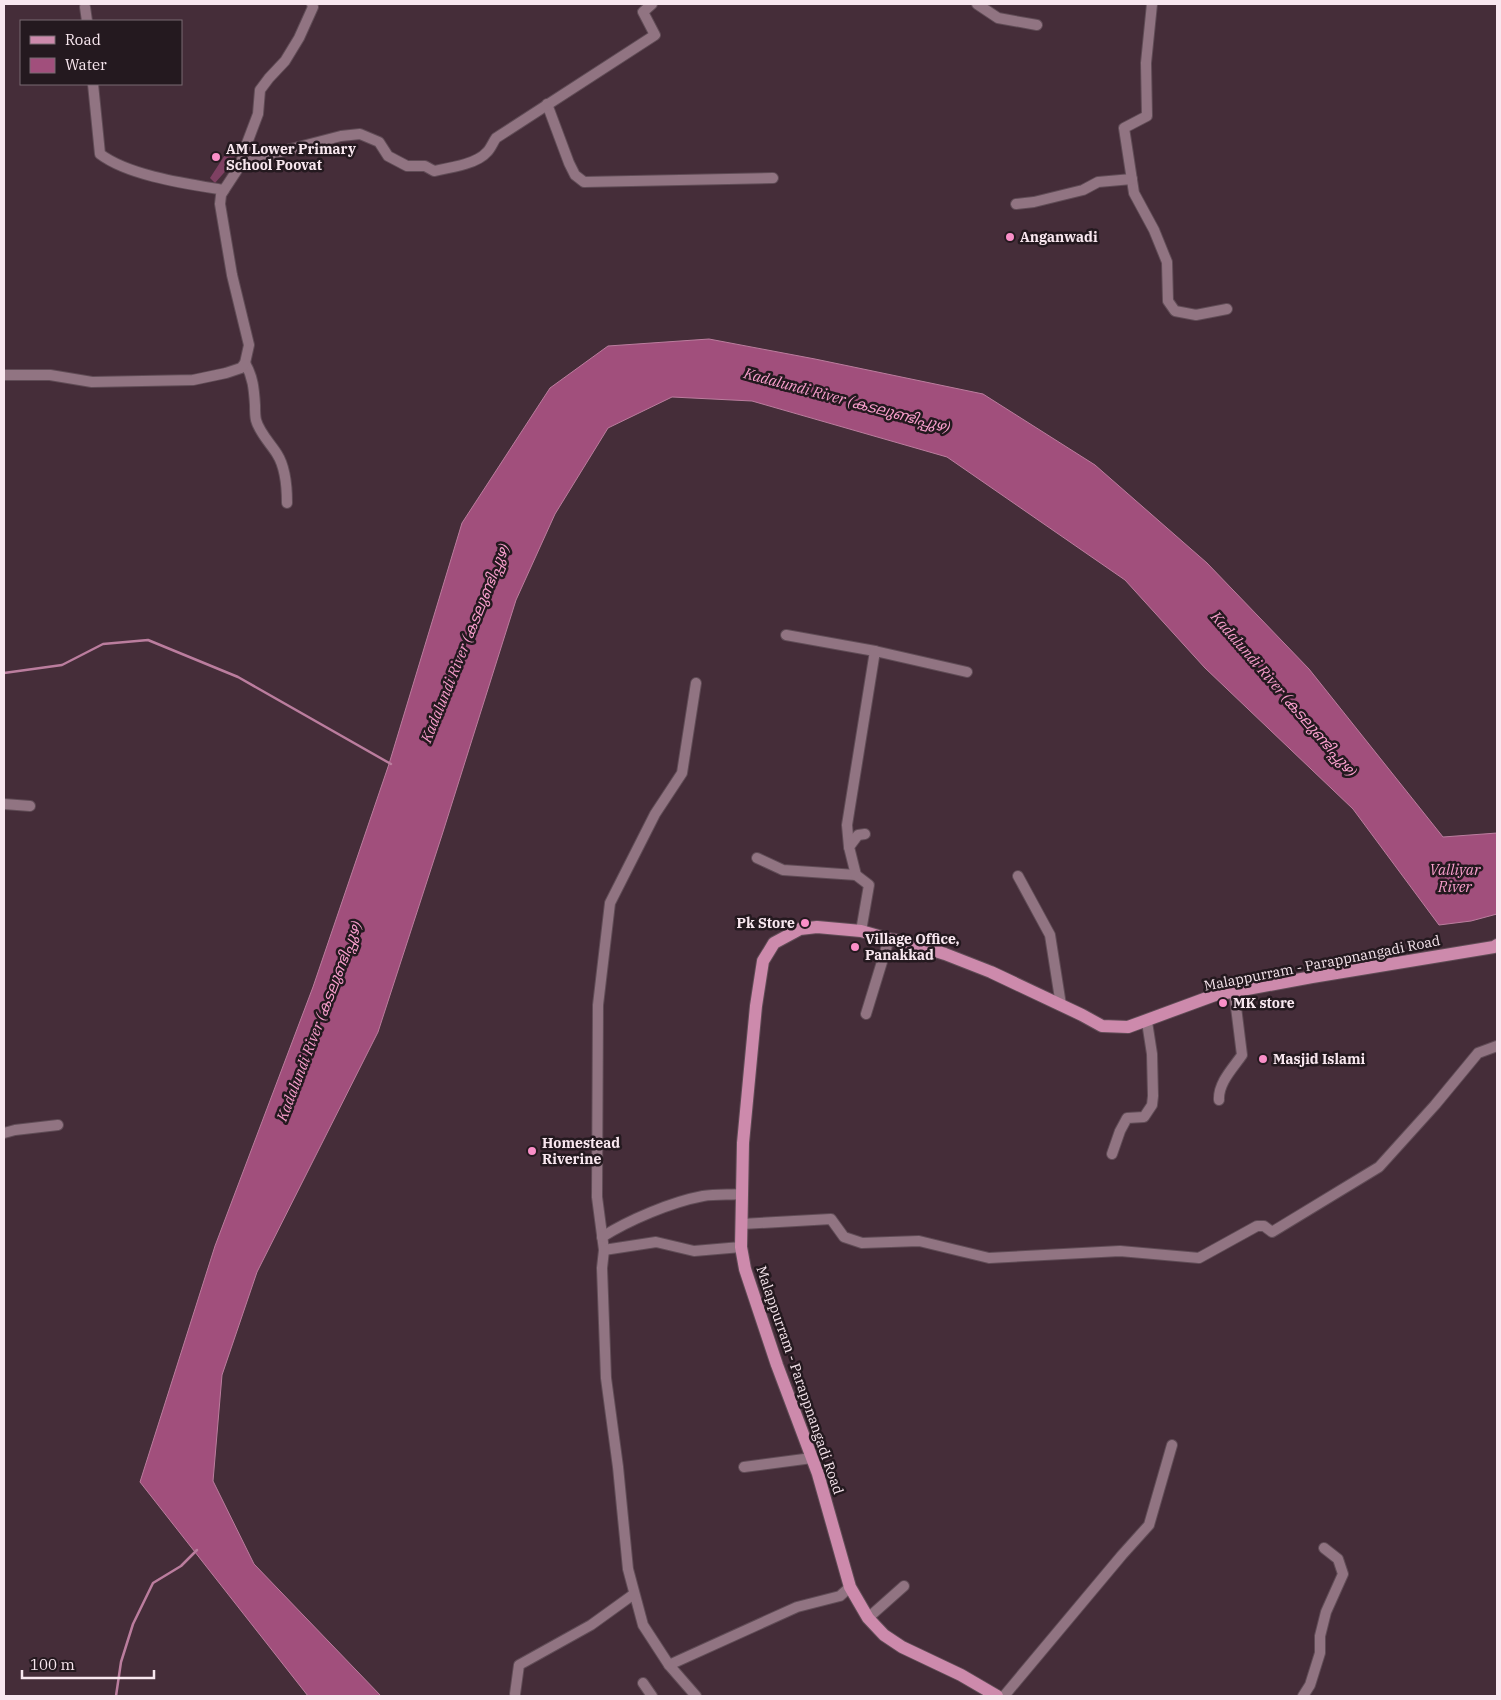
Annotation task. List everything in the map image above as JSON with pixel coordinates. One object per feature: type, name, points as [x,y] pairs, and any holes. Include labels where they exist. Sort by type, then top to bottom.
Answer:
[{"type":"main road","name":"Malappurram - Parappnangadi Road","points":[[997,1696],[902,1647],[884,1635],[868,1618],[850,1586],[818,1474],[745,1269],[741,1247],[744,1143],[756,1006],[763,961],[774,943],[800,929],[817,927],[862,931],[945,954],[991,972],[1102,1026],[1128,1027],[1146,1022],[1214,995],[1497,945]]},
{"type":"street","points":[[4,375],[50,375],[92,382],[194,380],[241,368],[245,363],[249,345],[232,276],[221,195],[242,164],[244,151],[258,114],[260,90],[285,61],[294,46],[312,4]]},
{"type":"street","points":[[242,164],[341,136],[360,134],[379,142],[388,156],[407,166],[425,166],[434,171],[458,166],[476,159],[487,153],[496,138],[655,35],[643,12],[652,4]]},
{"type":"street","points":[[976,4],[998,18],[1037,25]]},
{"type":"street","points":[[1152,4],[1146,63],[1147,116],[1124,128],[1134,193],[1154,230],[1167,262],[1168,301],[1175,311],[1196,315],[1227,309]]},
{"type":"street","points":[[85,7],[87,20]]},
{"type":"street","points":[[93,85],[100,154],[112,162],[179,183],[224,190]]},
{"type":"street","points":[[547,104],[569,164],[575,175],[584,182],[773,178]]},
{"type":"street","points":[[1016,204],[1034,202],[1083,190],[1098,182],[1132,179]]},
{"type":"street","points":[[245,363],[252,375],[256,420],[260,430],[279,456],[284,472],[287,503]]},
{"type":"street","points":[[786,635],[875,651],[967,672]]},
{"type":"street","points":[[856,876],[846,825],[875,651]]},
{"type":"street","points":[[696,683],[682,773],[655,814],[610,903],[598,1005],[597,1197],[604,1250],[602,1268],[606,1378],[618,1466],[628,1569],[642,1625],[669,1665],[696,1696]]},
{"type":"street","points":[[4,804],[30,806]]},
{"type":"street","points":[[849,847],[858,835],[864,834]]},
{"type":"street","points":[[756,858],[784,870],[856,876],[869,885],[862,931]]},
{"type":"street","points":[[1018,876],[1050,935],[1061,1005]]},
{"type":"street","points":[[866,1014],[889,939]]},
{"type":"street","points":[[1219,1100],[1218,1094],[1224,1080],[1242,1055],[1234,991]]},
{"type":"street","points":[[1112,1154],[1120,1130],[1127,1118],[1144,1117],[1152,1105],[1152,1054],[1146,1022]]},
{"type":"street","points":[[742,1224],[831,1219],[844,1237],[862,1243],[919,1241],[988,1258],[1120,1251],[1199,1258],[1257,1226],[1264,1226],[1272,1232],[1379,1167],[1478,1053],[1497,1046]]},
{"type":"street","points":[[4,1134],[15,1130],[58,1125]]},
{"type":"street","points":[[602,1237],[625,1223],[668,1206],[703,1196],[742,1194]]},
{"type":"street","points":[[604,1250],[656,1242],[694,1251],[741,1247]]},
{"type":"street","points":[[1004,1696],[1149,1525],[1172,1446]]},
{"type":"street","points":[[744,1467],[812,1458]]},
{"type":"street","points":[[1302,1696],[1310,1685],[1320,1653],[1320,1636],[1326,1612],[1343,1574],[1338,1558],[1324,1548]]},
{"type":"street","points":[[669,1665],[797,1606],[840,1596],[850,1586]]},
{"type":"street","points":[[868,1618],[904,1586]]},
{"type":"street","points":[[515,1694],[519,1665],[591,1625],[634,1594]]},
{"type":"street","points":[[643,1683],[652,1696]]},
{"type":"shaded area","points":[[232,144],[238,150],[230,166],[215,183],[210,178]]},
{"type":"water","name":"Valliyar River","points":[[709,339],[983,394],[1095,465],[1207,563],[1309,669],[1443,837],[1497,833],[1497,914],[1471,921],[1439,925],[1353,809],[1205,668],[1125,580],[947,457],[752,401],[672,397],[608,428],[555,514],[516,600],[378,1032],[257,1272],[222,1375],[213,1481],[254,1564],[381,1696],[308,1696],[140,1482],[215,1246],[313,987],[389,764],[462,523],[550,388],[608,346]]},
{"type":"waterway","points":[[4,673],[62,665],[103,644],[148,640],[238,677],[391,764]]},
{"type":"waterway","points":[[116,1696],[121,1662],[133,1624],[153,1583],[181,1566],[197,1550]]},
{"type":"place","name":"AM Lower Primary School Poovat","points":[[216,157]]},
{"type":"place","name":"Anganwadi","points":[[1010,237]]},
{"type":"place","name":"Pk Store","points":[[805,923]]},
{"type":"place","name":"Village Office, Panakkad","points":[[855,947]]},
{"type":"place","name":"MK store","points":[[1223,1003]]},
{"type":"place","name":"Masjid Islami","points":[[1263,1059]]},
{"type":"place","name":"Homestead Riverine","points":[[532,1151]]},
{"type":"water label","name":"Kadalundi River (കടലുണ്ടിപ്പുഴ)","points":[[847,400]]},
{"type":"water label","name":"Kadalundi River (കടലുണ്ടിപ്പുഴ)","points":[[465,643]]},
{"type":"water label","name":"Kadalundi River (കടലുണ്ടിപ്പുഴ)","points":[[1284,694]]},
{"type":"water label","name":"Kadalundi River (കടലുണ്ടിപ്പുഴ)","points":[[319,1021]]}]
